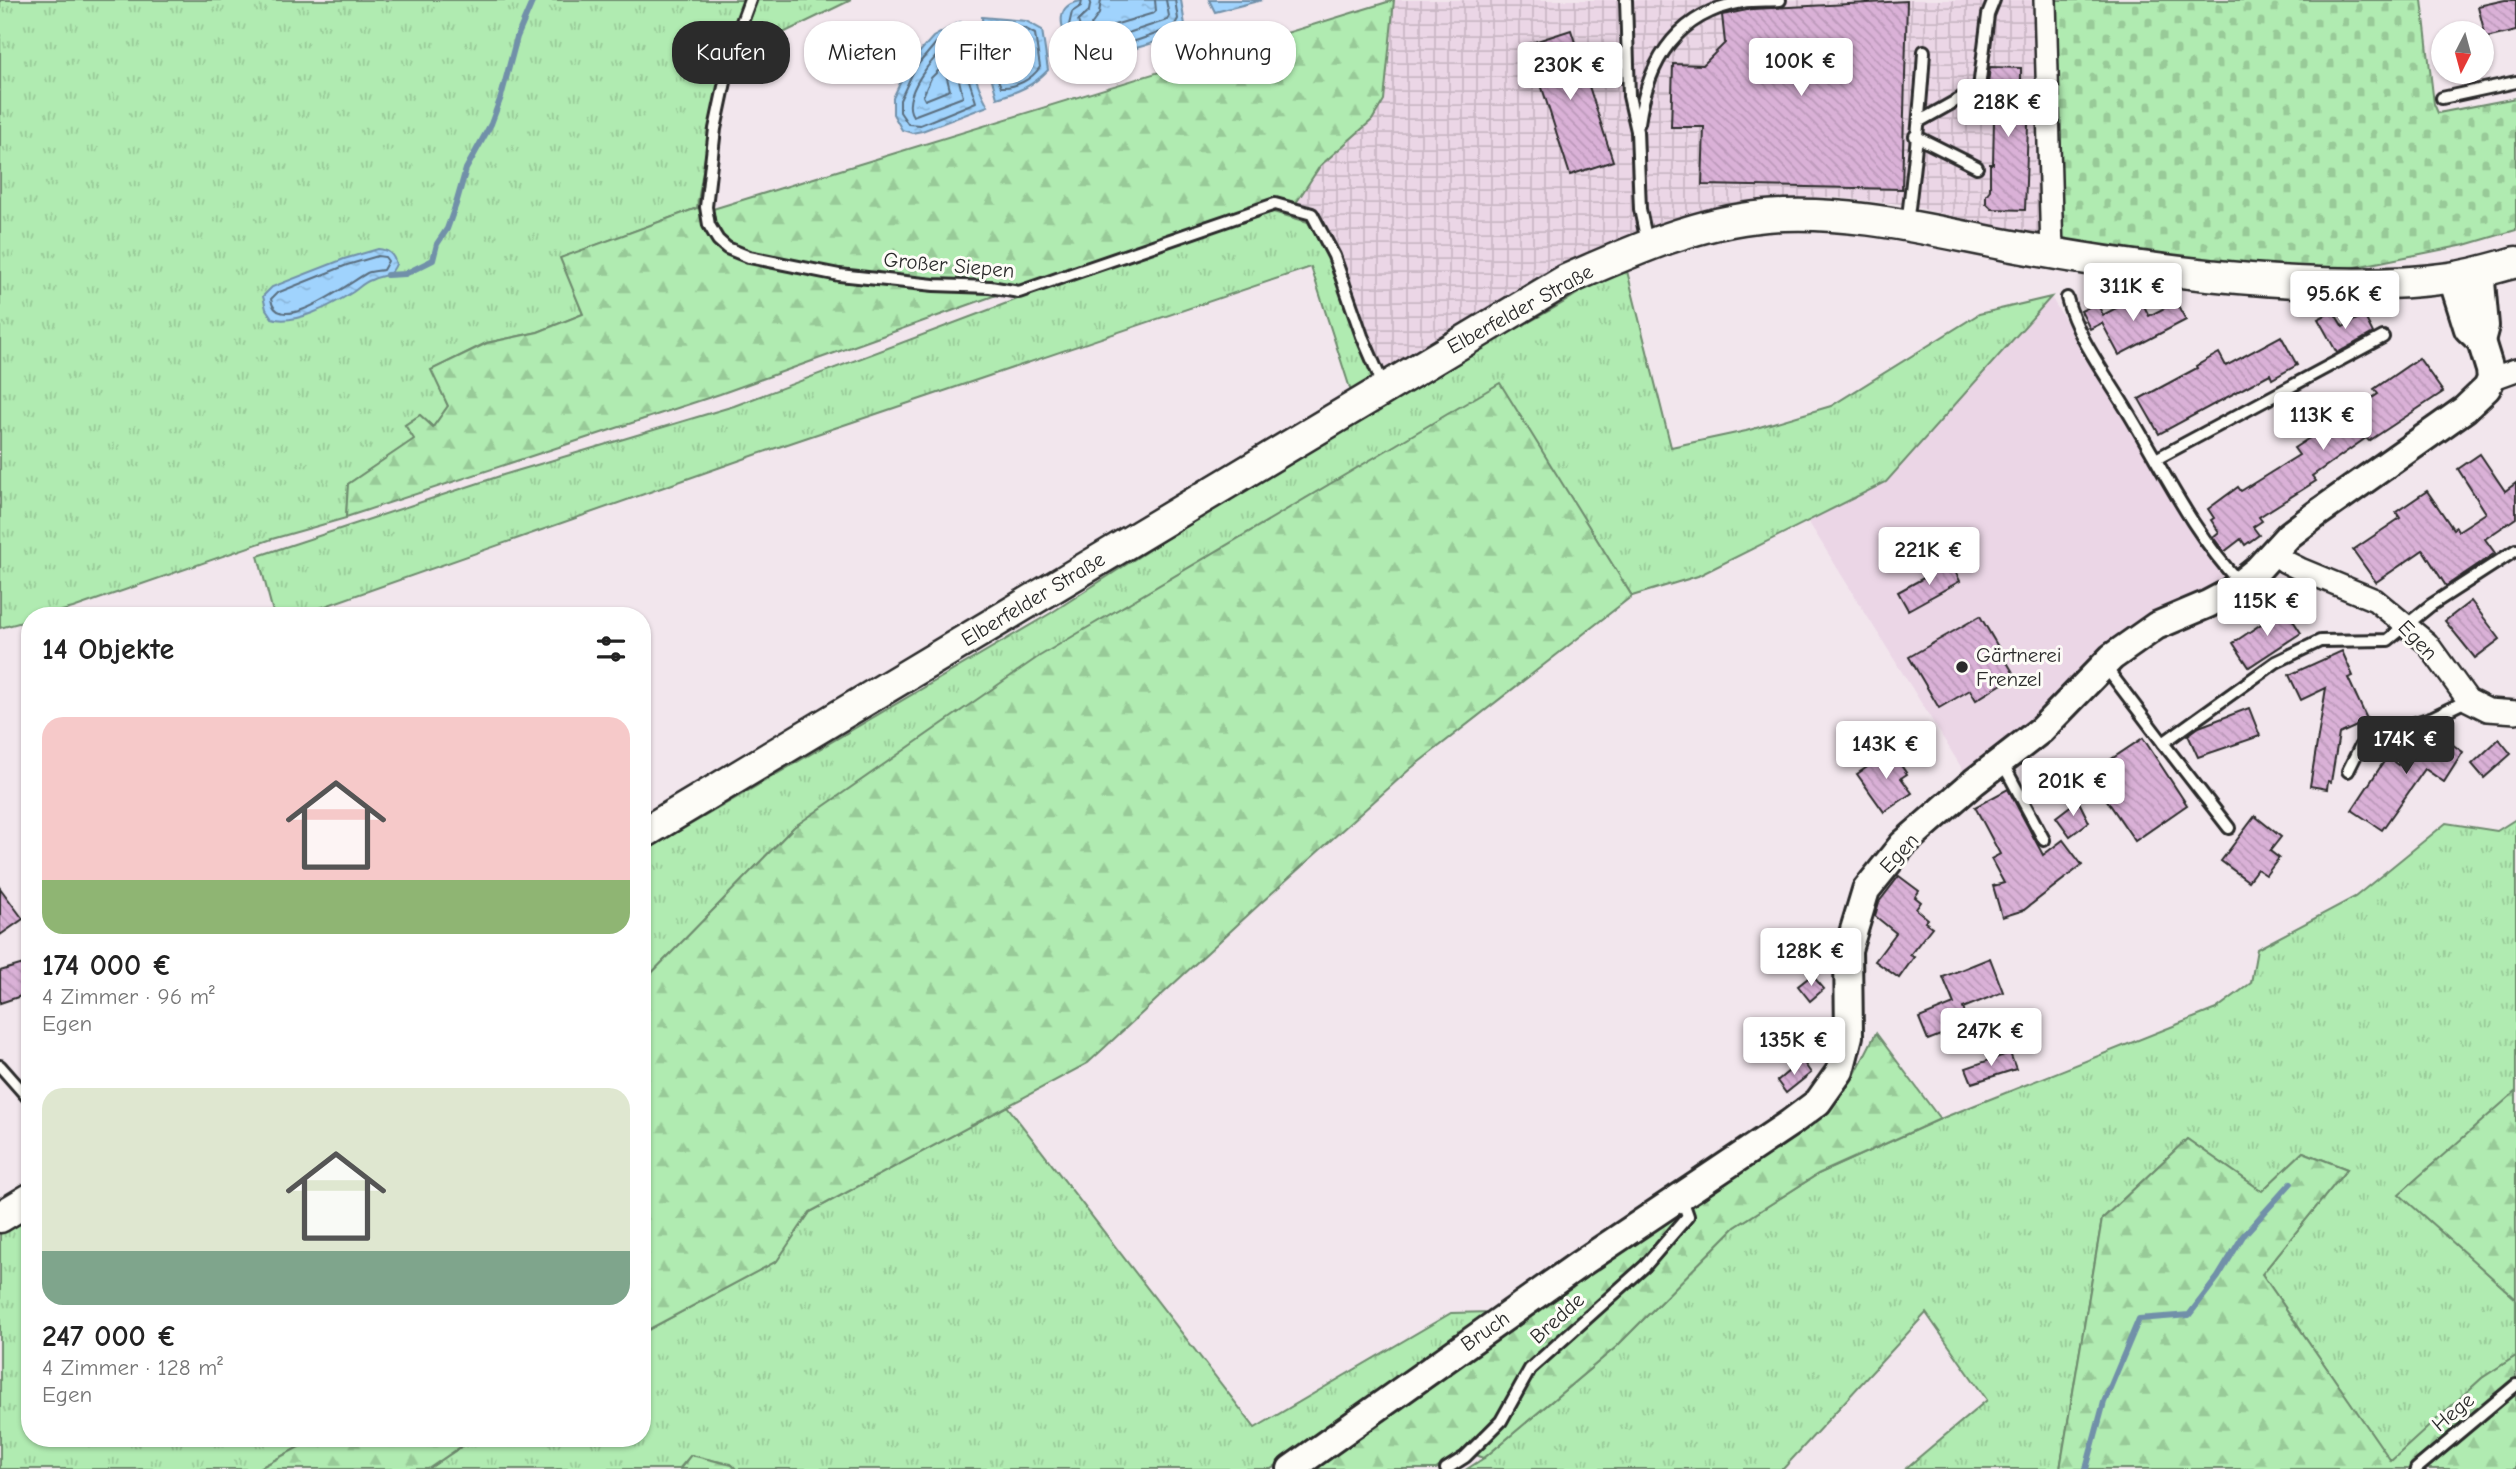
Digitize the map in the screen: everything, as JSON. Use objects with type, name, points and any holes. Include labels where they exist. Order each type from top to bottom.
[{"type":"main road","name":"Elberfelder Straße","points":[[651,829],[1566,280],[1648,245],[1711,225],[1767,216],[1833,216],[1906,226],[2052,253],[2241,279],[2410,283],[2516,262]]},
{"type":"main road","points":[[0,1217],[21,1204]]},
{"type":"street","points":[[2046,0],[2052,253]]},
{"type":"street","points":[[2466,274],[2485,326],[2481,341],[2491,379],[2516,370]]},
{"type":"street","name":"Egen","points":[[1681,1196],[1818,1102],[1839,1071],[1849,1036],[1847,950],[1866,890],[1903,844],[2040,730],[2104,665],[2156,626],[2227,594],[2289,536],[2318,513],[2465,409],[2487,388],[2491,379]]},
{"type":"street","name":"Egen","points":[[2274,552],[2300,569],[2375,600],[2427,643],[2468,700]]},
{"type":"street","points":[[2468,700],[2488,710],[2516,712]]},
{"type":"street","name":"Bruch","points":[[1291,1469],[1413,1381],[1681,1196]]},
{"type":"lane","name":"Großer Siepen","points":[[750,0],[732,49],[715,129],[706,207],[712,233],[727,248],[749,257],[839,275],[934,285],[990,287],[1019,292],[1275,204],[1312,214],[1334,256],[1362,336],[1384,387]]},
{"type":"lane","points":[[1626,0],[1629,96],[1637,131],[1640,209],[1648,245]]},
{"type":"lane","points":[[1637,131],[1643,96],[1651,71],[1666,45],[1687,25],[1711,11],[1743,2],[1780,0]]},
{"type":"lane","points":[[1920,121],[1979,88],[1988,15],[1994,0]]},
{"type":"lane","points":[[1906,226],[1920,121],[1924,51]]},
{"type":"lane","points":[[2442,98],[2516,82]]},
{"type":"lane","points":[[1916,136],[1977,167]]},
{"type":"lane","points":[[2067,298],[2090,348],[2207,543],[2240,583]]},
{"type":"lane","points":[[2157,459],[2384,337]]},
{"type":"lane","points":[[2163,743],[2276,662],[2320,641],[2388,640],[2431,605],[2516,550]]},
{"type":"lane","points":[[2104,665],[2229,828]]},
{"type":"lane","points":[[2348,771],[2360,747],[2368,739],[2433,717],[2468,700]]},
{"type":"lane","points":[[2002,761],[2044,840]]},
{"type":"lane","points":[[0,1066],[21,1090]]},
{"type":"lane","name":"Bredde","points":[[1446,1469],[1465,1457],[1501,1421],[1530,1368],[1644,1266],[1688,1216],[1681,1196]]},
{"type":"lane","name":"Hege","points":[[2416,1469],[2516,1385]]},
{"type":"shaded area","points":[[1394,0],[2043,0],[2047,234],[1985,224],[1902,204],[1829,197],[1756,200],[1629,247],[1385,383],[1339,254],[1317,210],[1296,203],[1320,166],[1372,120],[1384,100]]},
{"type":"shaded area","points":[[2051,297],[2226,582],[2042,713],[1968,778],[1808,521],[1886,482]]},
{"type":"green space","points":[[0,0],[745,0],[737,21],[672,21],[672,84],[720,84],[697,208],[561,258],[583,314],[538,332],[486,343],[432,370],[448,406],[433,427],[420,415],[405,425],[415,439],[348,484],[346,518],[272,539],[76,607],[21,607],[21,622],[0,628]]},
{"type":"green space","points":[[758,0],[851,0],[790,30],[790,21],[750,21]]},
{"type":"green space","points":[[1394,0],[1384,100],[1372,120],[1320,166],[1296,203],[1272,203],[1241,211],[720,394],[346,517],[348,484],[414,439],[405,425],[420,415],[433,427],[448,406],[431,370],[487,343],[538,332],[583,314],[560,258],[697,208],[713,209],[1120,84],[1137,84],[1137,79],[1151,75],[1151,84],[1296,84],[1296,30]]},
{"type":"green space","points":[[2052,0],[2422,0],[2431,84],[2438,113],[2516,98],[2516,230],[2465,245],[2341,270],[2216,267],[2059,245]]},
{"type":"green space","points":[[1273,212],[1308,222],[1329,259],[1378,385],[1354,401],[1311,267],[755,455],[323,607],[272,607],[258,556],[503,475],[734,406],[1052,286],[1245,219]]},
{"type":"green space","points":[[1625,263],[1671,447],[1746,431],[1831,406],[1979,314],[2051,297],[1886,482],[1698,576],[1632,596],[1499,384],[794,827],[651,974],[651,848],[1051,613],[1332,432],[1563,303]]},
{"type":"green space","points":[[1500,383],[1632,596],[1410,769],[1088,1063],[810,1212],[777,1261],[651,1328],[651,974],[794,827],[1038,657]]},
{"type":"green space","points":[[2516,819],[2516,1092],[2400,1194],[2516,1299],[2516,1356],[2482,1378],[2391,1462],[2262,1274],[2347,1169],[2303,1152],[2262,1191],[2187,1139],[2102,1219],[2060,1469],[1905,1469],[1987,1400],[1926,1313],[1783,1469],[1467,1469],[1484,1458],[1616,1347],[1735,1227],[1818,1174],[1940,1119],[2216,1009],[2251,983],[2257,949],[2355,897],[2446,823],[2497,831]]},
{"type":"green space","points":[[1876,1033],[1940,1119],[1818,1174],[1735,1227],[1616,1347],[1484,1458],[1463,1450],[1436,1469],[1316,1469],[1432,1383],[1804,1121],[1854,1076]]},
{"type":"green space","points":[[2516,1091],[2516,1299],[2399,1194]]},
{"type":"green space","points":[[1007,1106],[1255,1428],[1451,1313],[1491,1312],[1271,1469],[736,1469],[731,1464],[690,1456],[679,1469],[428,1469],[461,1447],[651,1447],[651,1328],[776,1261],[810,1212]]},
{"type":"green space","points":[[2187,1139],[2262,1191],[2303,1152],[2347,1169],[2262,1274],[2391,1461],[2482,1378],[2516,1356],[2516,1469],[2060,1469],[2102,1219]]},
{"type":"green space","points":[[21,1219],[21,1447],[299,1447],[258,1469],[0,1469],[0,1232]]},
{"type":"green space","points":[[299,1447],[460,1447],[428,1469],[258,1469]]},
{"type":"green space","points":[[691,1455],[732,1465],[736,1469],[680,1469]]},
{"type":"water","points":[[1181,0],[1184,21],[1151,21],[1151,43],[1137,47],[1137,21],[1062,21],[1064,10],[1075,2]]},
{"type":"water","points":[[1209,0],[1262,0],[1215,12]]},
{"type":"water","points":[[982,17],[1026,21],[982,21]]},
{"type":"water","points":[[1035,26],[1042,30],[1048,70],[1035,81]]},
{"type":"water","points":[[935,36],[935,84],[977,84],[988,106],[912,133],[902,130],[893,114],[893,98],[900,84],[921,84],[921,50]]},
{"type":"water","points":[[993,84],[1031,84],[1025,88],[997,98]]},
{"type":"water","points":[[378,249],[390,253],[395,260],[394,269],[388,274],[368,281],[335,302],[302,316],[281,320],[272,318],[266,309],[263,296],[272,287]]},
{"type":"building","points":[[2516,0],[2516,31],[2494,36],[2494,21],[2482,21],[2478,6]]},
{"type":"building","points":[[1907,1],[1902,189],[1702,185],[1704,127],[1671,127],[1673,64],[1703,65],[1725,43],[1722,15],[1752,9]]},
{"type":"building","points":[[1571,30],[1613,161],[1570,175],[1528,44]]},
{"type":"building","points":[[1990,67],[2021,68],[2021,93],[2029,97],[2025,210],[1992,209],[1986,203],[1986,195],[1990,190],[1990,164],[1993,164],[1994,119],[1984,119]]},
{"type":"building","points":[[2139,296],[2149,316],[2176,302],[2186,320],[2119,355],[2102,323],[2090,329],[2081,311],[2097,303],[2103,315]]},
{"type":"building","points":[[2333,311],[2343,327],[2364,315],[2373,333],[2337,353],[2318,319]]},
{"type":"building","points":[[2281,336],[2297,365],[2272,379],[2270,374],[2159,434],[2139,399],[2219,353],[2226,366]]},
{"type":"building","points":[[2419,358],[2443,392],[2369,441],[2366,438],[2312,476],[2316,481],[2259,517],[2262,521],[2253,527],[2259,535],[2245,545],[2241,539],[2224,552],[2213,537],[2219,532],[2208,509],[2238,487],[2241,491],[2299,455],[2294,448],[2314,435],[2309,428],[2345,404],[2351,412],[2378,394],[2374,389]]},
{"type":"building","points":[[2480,454],[2505,491],[2516,483],[2516,518],[2485,539],[2495,553],[2446,586],[2423,550],[2376,582],[2353,550],[2400,518],[2396,512],[2427,491],[2453,529],[2456,527],[2458,531],[2486,513],[2458,469]]},
{"type":"building","points":[[1951,563],[1960,581],[1908,610],[1898,592]]},
{"type":"building","points":[[2471,601],[2500,639],[2475,658],[2445,621]]},
{"type":"building","points":[[2285,608],[2301,633],[2249,667],[2233,643]]},
{"type":"building","name":"Gärtnerei Frenzel","points":[[1980,616],[2015,676],[1976,700],[1970,690],[1939,708],[1909,657]]},
{"type":"building","points":[[2342,651],[2353,676],[2348,678],[2368,721],[2339,734],[2331,782],[2328,781],[2327,789],[2310,786],[2326,688],[2301,700],[2289,675]]},
{"type":"building","points":[[2249,708],[2260,736],[2198,757],[2188,735],[2199,727]]},
{"type":"building","points":[[2428,727],[2463,752],[2444,782],[2425,769],[2382,830],[2352,810],[2387,757],[2398,765],[2422,729]]},
{"type":"building","points":[[2143,738],[2187,805],[2135,841],[2089,774]]},
{"type":"building","points":[[2499,739],[2511,754],[2484,778],[2472,764]]},
{"type":"building","points":[[1891,751],[1907,774],[1901,778],[1912,793],[1884,812],[1857,774]]},
{"type":"building","points":[[2008,789],[2043,855],[2063,840],[2082,865],[2024,910],[2002,917],[1993,886],[2004,883],[1991,859],[2000,854],[1975,807]]},
{"type":"building","points":[[2078,800],[2089,822],[2070,836],[2056,817]]},
{"type":"building","points":[[2255,816],[2281,837],[2270,851],[2279,858],[2266,875],[2257,869],[2248,881],[2221,861]]},
{"type":"building","points":[[1899,876],[1919,891],[1915,897],[1921,902],[1916,909],[1928,919],[1925,922],[1932,927],[1910,955],[1914,957],[1899,978],[1875,961],[1896,933],[1875,916],[1879,902]]},
{"type":"building","points":[[0,888],[21,916],[21,920],[0,935]]},
{"type":"building","points":[[1990,958],[2003,992],[1963,1008],[1966,1016],[1944,1026],[1946,1033],[1928,1040],[1919,1018],[1954,1004],[1943,977]]},
{"type":"building","points":[[21,965],[21,996],[0,1003],[0,971]]},
{"type":"building","points":[[1812,975],[1824,989],[1810,1001],[1798,986]]},
{"type":"building","points":[[2010,1053],[2016,1069],[1972,1083],[1966,1068]]},
{"type":"building","points":[[1802,1060],[1811,1073],[1786,1093],[1777,1081]]},
{"type":"waterway","points":[[387,275],[405,274],[433,260],[437,244],[447,229],[466,169],[491,124],[517,37],[533,0]]},
{"type":"waterway","points":[[2086,1469],[2104,1402],[2139,1319],[2189,1315],[2218,1277],[2243,1236],[2291,1183]]},
{"type":"place","name":"Gärtnerei Frenzel","points":[[1962,667]]}]
